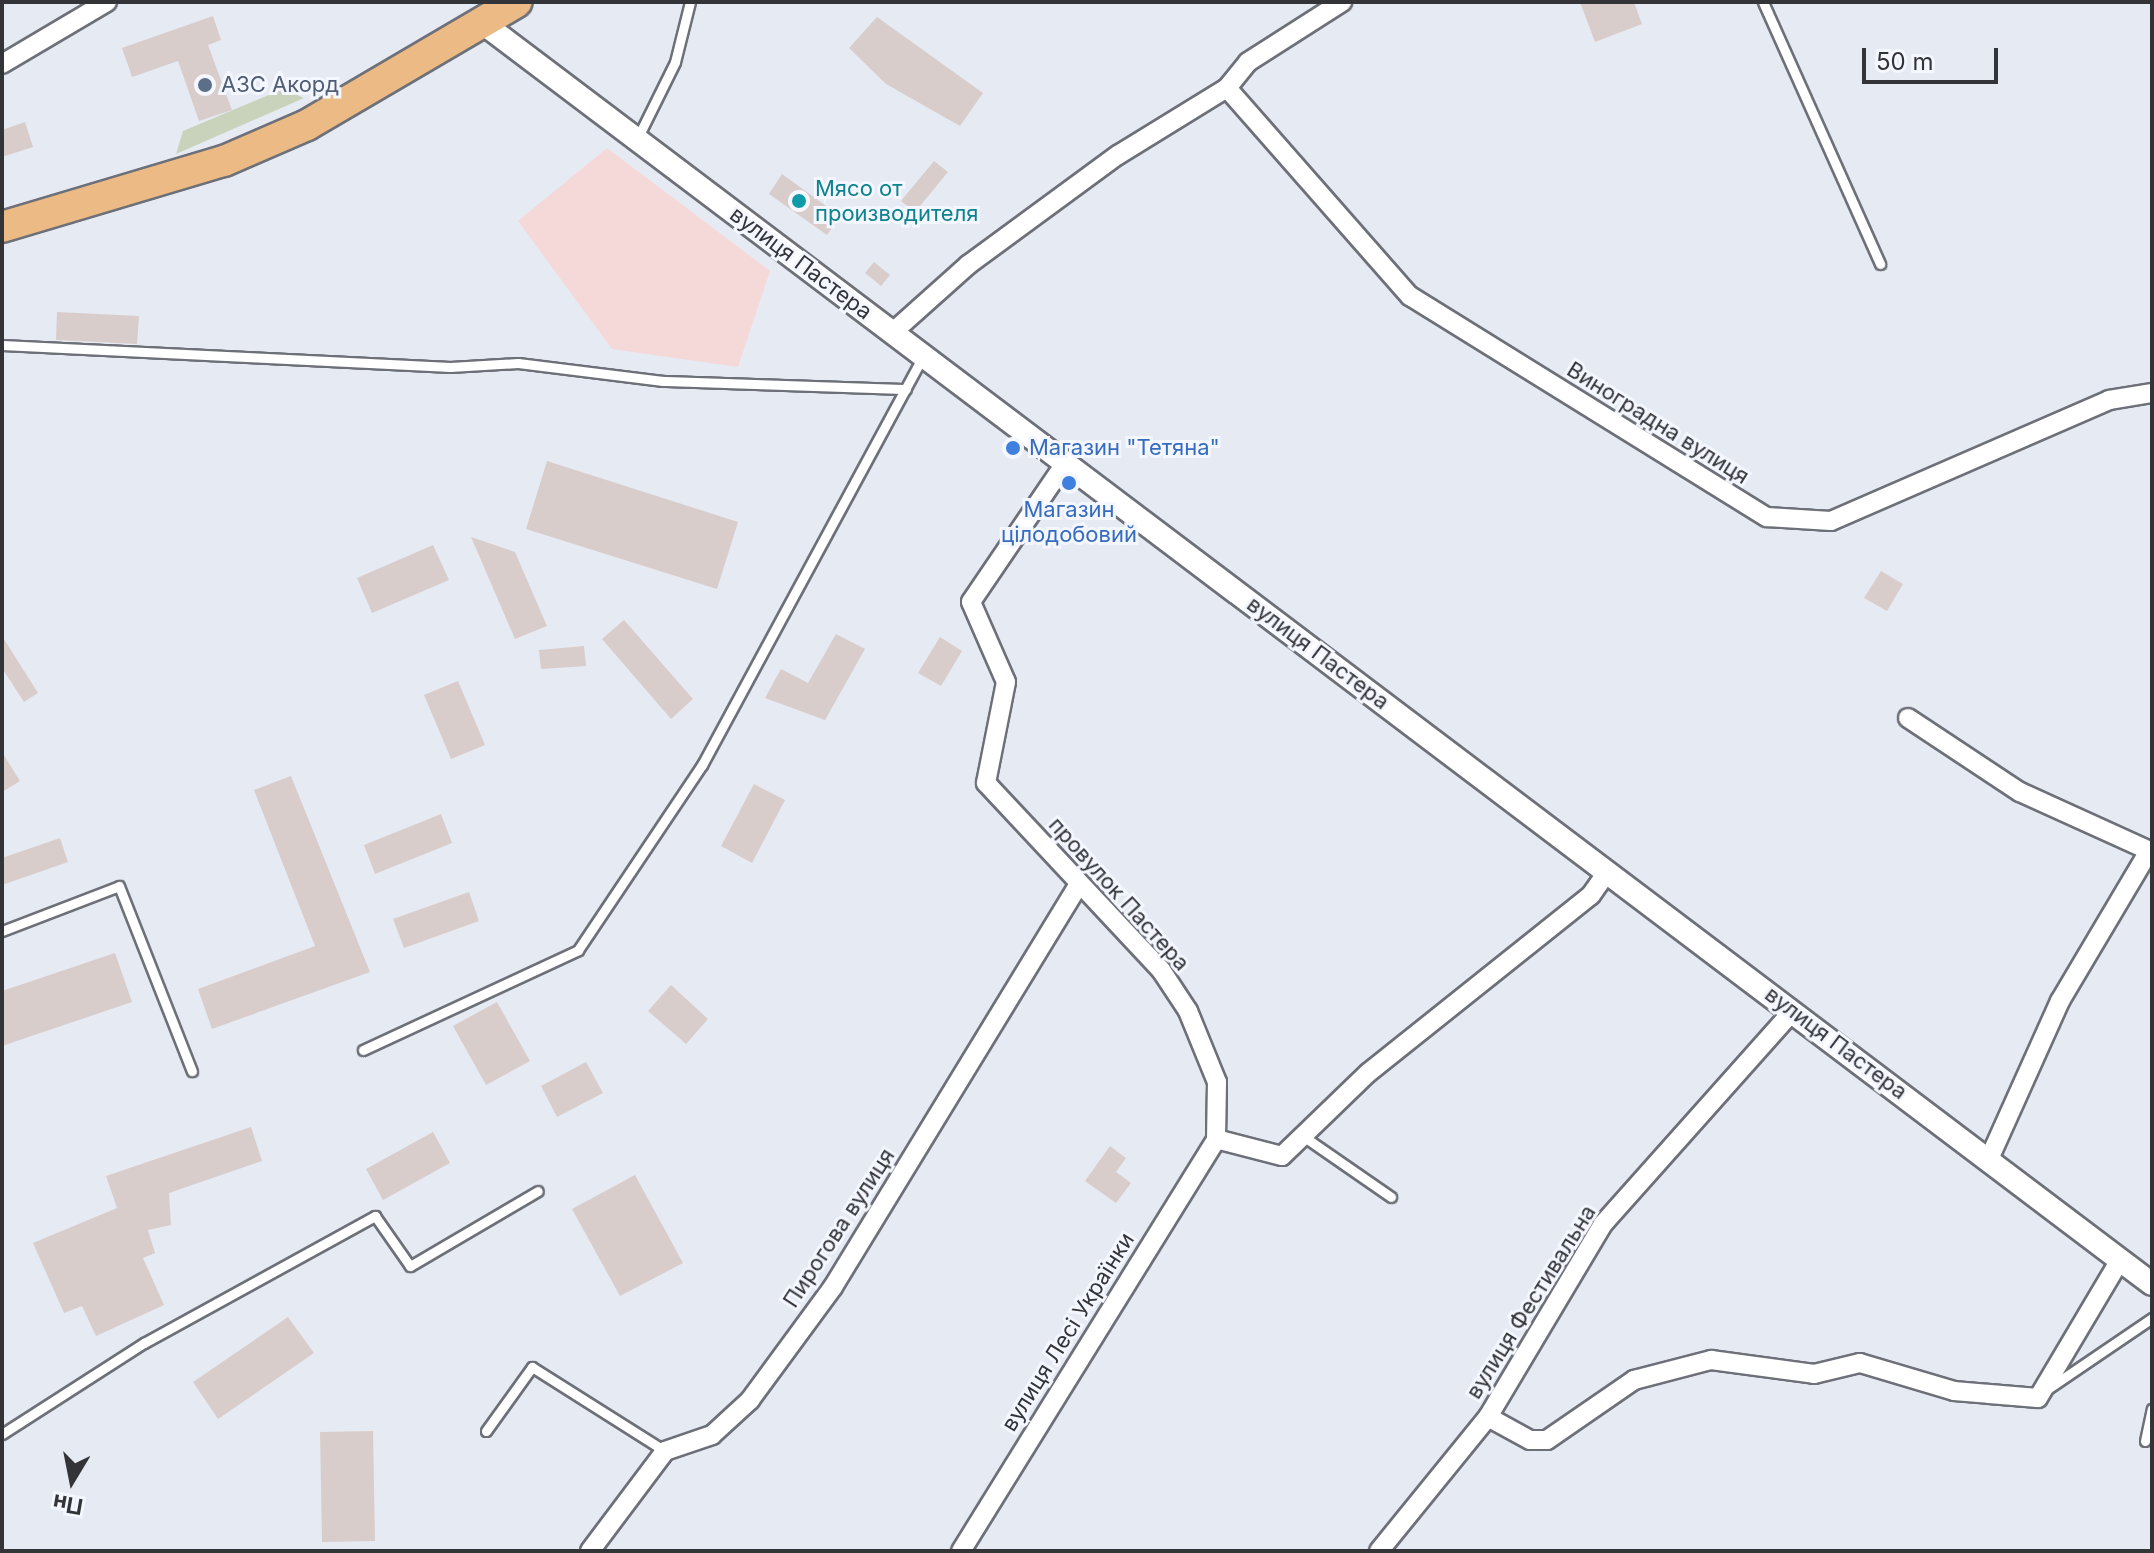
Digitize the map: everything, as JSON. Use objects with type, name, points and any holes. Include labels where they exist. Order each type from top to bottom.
[{"type":"highway","points":[[2,227],[238,155],[366,94],[517,2]]},
{"type":"street","points":[[2,64],[107,2]]},
{"type":"street","points":[[893,332],[968,265],[1118,155],[1227,88],[1248,62],[1342,2]]},
{"type":"street","name":"вулиця Пастера","points":[[484,24],[2152,1284]]},
{"type":"street","name":"Виноградна вулиця","points":[[1227,88],[1410,296],[1767,517],[1831,521],[2109,400],[2152,393]]},
{"type":"street","name":"провулок Пастера","points":[[1066,462],[971,602],[1006,682],[986,783],[1161,970],[1207,1044],[1217,1082],[1216,1139]]},
{"type":"street","points":[[1908,718],[2020,792],[2150,852],[2060,1001],[1989,1159]]},
{"type":"street","points":[[1216,1139],[1269,1157],[1282,1156],[1368,1073],[1536,943],[1607,872]]},
{"type":"street","name":"Пирогова вулиця","points":[[665,1451],[712,1435],[750,1400],[824,1300],[1079,884]]},
{"type":"street","name":"вулиця Фестивальна","points":[[1390,1547],[1488,1417],[1603,1224],[1793,1011]]},
{"type":"street","name":"вулиця Лесі Українки","points":[[961,1551],[1216,1139]]},
{"type":"street","points":[[1488,1417],[1530,1440],[1547,1440],[1634,1380],[1711,1360],[1814,1374],[1860,1363],[2018,1401],[2049,1388],[2120,1260]]},
{"type":"street","points":[[590,1551],[665,1451]]},
{"type":"lane","points":[[637,139],[675,62],[690,2]]},
{"type":"lane","points":[[1763,2],[1880,264]]},
{"type":"lane","points":[[2,345],[450,367],[518,363],[663,381],[906,389]]},
{"type":"lane","points":[[363,1050],[578,950],[702,765],[924,355]]},
{"type":"lane","points":[[2,917],[5,930],[119,886],[192,1071]]},
{"type":"lane","points":[[1303,1136],[1391,1197]]},
{"type":"lane","points":[[2,1434],[144,1343],[375,1216],[410,1266],[538,1191]]},
{"type":"lane","points":[[2049,1388],[2152,1318]]},
{"type":"lane","points":[[486,1431],[532,1367],[665,1451]]},
{"type":"lane","points":[[2145,1441],[2152,1409]]},
{"type":"shaded area","points":[[607,148],[770,271],[738,367],[612,349],[518,221]]},
{"type":"green space","points":[[283,89],[304,98],[176,154],[183,131]]},
{"type":"building","points":[[1580,2],[1634,2],[1642,24],[1595,42]]},
{"type":"building","points":[[213,16],[221,40],[208,45],[232,110],[199,121],[178,61],[132,77],[122,48]]},
{"type":"building","points":[[877,17],[983,93],[960,126],[886,84],[849,48]]},
{"type":"building","points":[[25,122],[33,147],[2,157],[2,130]]},
{"type":"building","points":[[934,161],[948,172],[915,212],[901,201]]},
{"type":"building","name":"Мясо от производителя","points":[[782,174],[840,216],[827,235],[769,194]]},
{"type":"building","points":[[874,262],[890,275],[881,286],[865,273]]},
{"type":"building","points":[[57,312],[139,316],[137,344],[56,340]]},
{"type":"building","points":[[547,461],[738,522],[717,589],[526,529]]},
{"type":"building","points":[[471,537],[515,552],[547,626],[515,639]]},
{"type":"building","points":[[433,545],[449,580],[372,613],[357,578]]},
{"type":"building","points":[[1881,571],[1903,584],[1887,611],[1864,598]]},
{"type":"building","points":[[624,620],[693,699],[671,719],[602,639]]},
{"type":"building","points":[[836,634],[865,649],[825,720],[765,698],[781,669],[808,683]]},
{"type":"building","points":[[2,636],[38,693],[24,702],[2,668]]},
{"type":"building","points":[[940,637],[962,651],[941,686],[918,673]]},
{"type":"building","points":[[584,646],[586,666],[541,669],[539,650]]},
{"type":"building","points":[[458,681],[485,745],[451,759],[424,695]]},
{"type":"building","points":[[2,752],[20,781],[2,792]]},
{"type":"building","points":[[291,776],[370,972],[212,1029],[198,989],[315,946],[254,790]]},
{"type":"building","points":[[754,784],[785,800],[752,863],[721,846]]},
{"type":"building","points":[[441,814],[452,843],[375,874],[364,845]]},
{"type":"building","points":[[60,838],[68,862],[2,885],[2,858]]},
{"type":"building","points":[[469,892],[479,921],[404,948],[393,919]]},
{"type":"building","points":[[115,953],[132,1002],[2,1046],[2,991]]},
{"type":"building","points":[[671,985],[708,1019],[686,1044],[648,1011]]},
{"type":"building","points":[[497,1002],[530,1061],[486,1085],[453,1026]]},
{"type":"building","points":[[586,1062],[603,1093],[557,1117],[541,1086]]},
{"type":"building","points":[[251,1127],[262,1161],[169,1193],[171,1225],[148,1230],[155,1253],[143,1258],[164,1305],[96,1336],[82,1306],[64,1313],[33,1243],[117,1208],[106,1176]]},
{"type":"building","points":[[433,1132],[450,1163],[383,1200],[366,1169]]},
{"type":"building","points":[[1110,1146],[1126,1158],[1116,1172],[1131,1183],[1116,1203],[1085,1181]]},
{"type":"building","points":[[635,1175],[683,1263],[620,1296],[572,1209]]},
{"type":"building","points":[[288,1317],[314,1353],[218,1419],[193,1382]]},
{"type":"building","points":[[373,1431],[375,1541],[322,1542],[320,1432]]},
{"type":"place","name":"АЗС Акорд","points":[[205,85]]},
{"type":"place","name":"Мясо от производителя","points":[[799,201]]},
{"type":"place","name":"Магазин \"Тетяна\"","points":[[1013,448]]},
{"type":"place","name":"Магазин цілодобовий","points":[[1069,483]]}]
